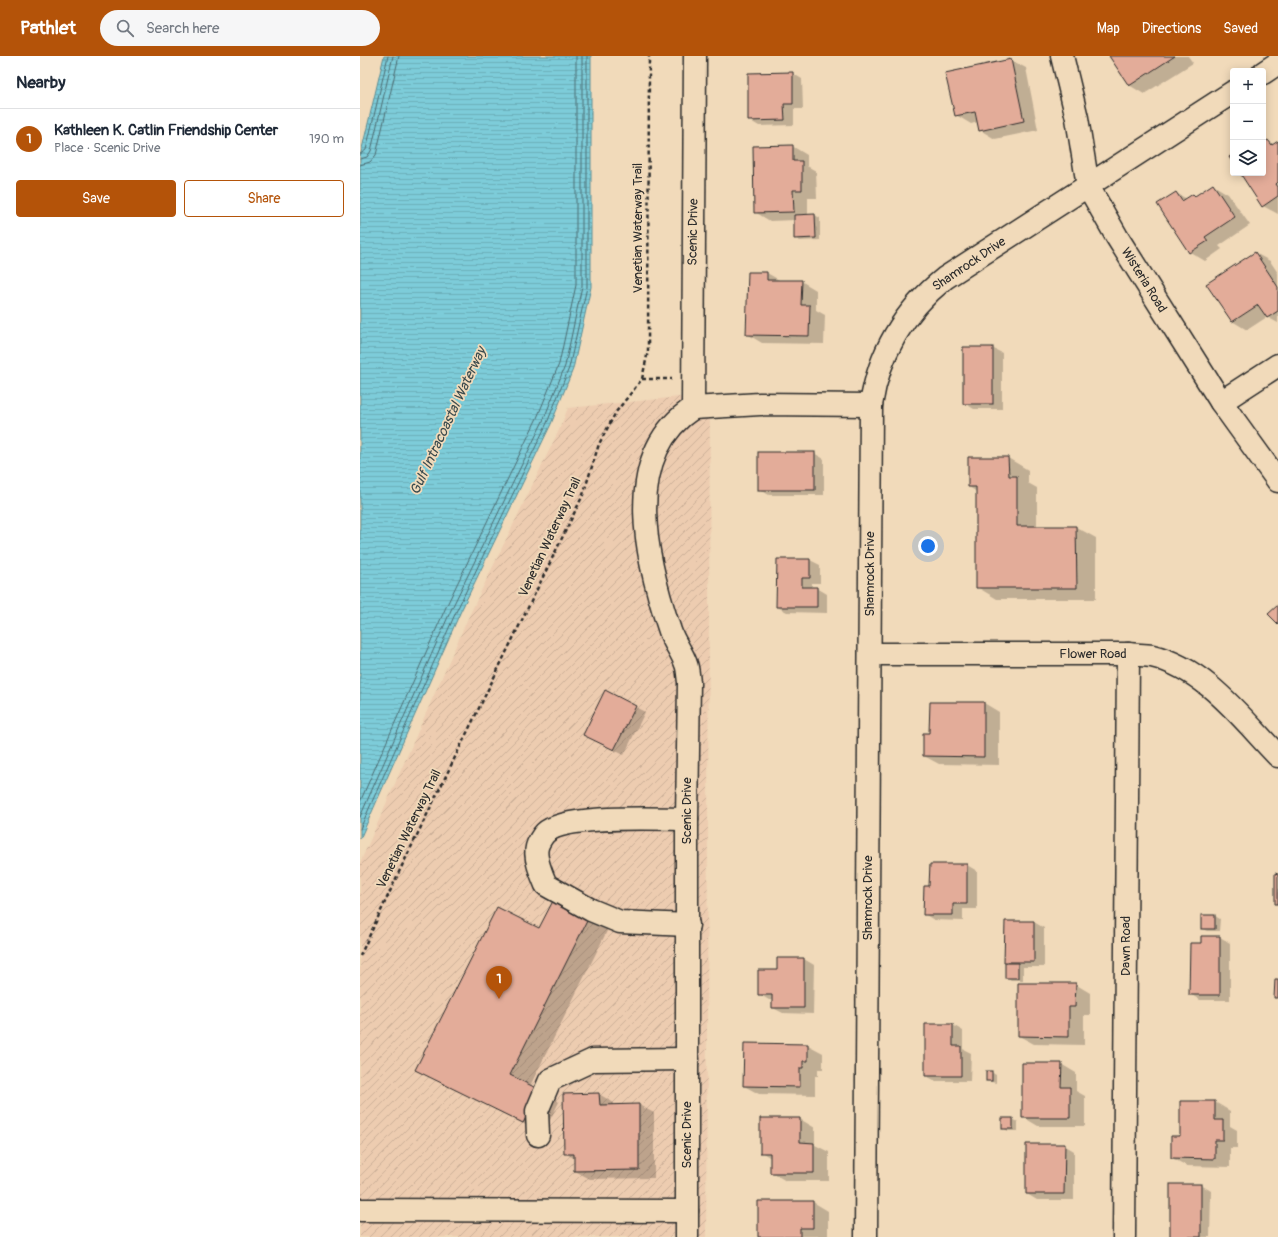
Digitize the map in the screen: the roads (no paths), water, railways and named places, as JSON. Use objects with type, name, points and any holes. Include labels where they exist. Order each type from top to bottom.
[{"type":"street","name":"Scenic Drive","points":[[687,1237],[687,818],[689,682],[686,664],[671,634],[655,586],[646,534],[645,507],[651,461],[662,438],[678,418],[692,408],[695,56]]},
{"type":"street","name":"Wisteria Road","points":[[1062,56],[1077,118],[1088,186],[1117,237],[1221,402],[1278,481]]},
{"type":"street","points":[[1266,71],[1278,63]]},
{"type":"street","name":"Shamrock Drive","points":[[866,1237],[871,405],[878,371],[901,324],[928,292],[966,263],[1230,94]]},
{"type":"street","points":[[1221,402],[1278,365]]},
{"type":"street","points":[[692,408],[760,404],[871,405]]},
{"type":"street","name":"Flower Road","points":[[870,654],[1128,654],[1152,656],[1171,663],[1194,675],[1213,689],[1278,756]]},
{"type":"street","name":"Dawn Road","points":[[1124,1237],[1128,654]]},
{"type":"street","points":[[687,818],[598,818],[556,826],[544,834],[537,847],[538,862],[546,886],[591,910],[620,922],[688,925]]},
{"type":"street","points":[[538,1135],[537,1111],[550,1080],[592,1060],[688,1059]]},
{"type":"street","points":[[360,1210],[687,1211]]},
{"type":"water","name":"Gulf Intracoastal Waterway","points":[[384,56],[591,56],[591,287],[573,369],[551,424],[460,613],[360,839],[360,157]]},
{"type":"place","name":"Kathleen K. Catlin Friendship Center","points":[[499,999]]}]
